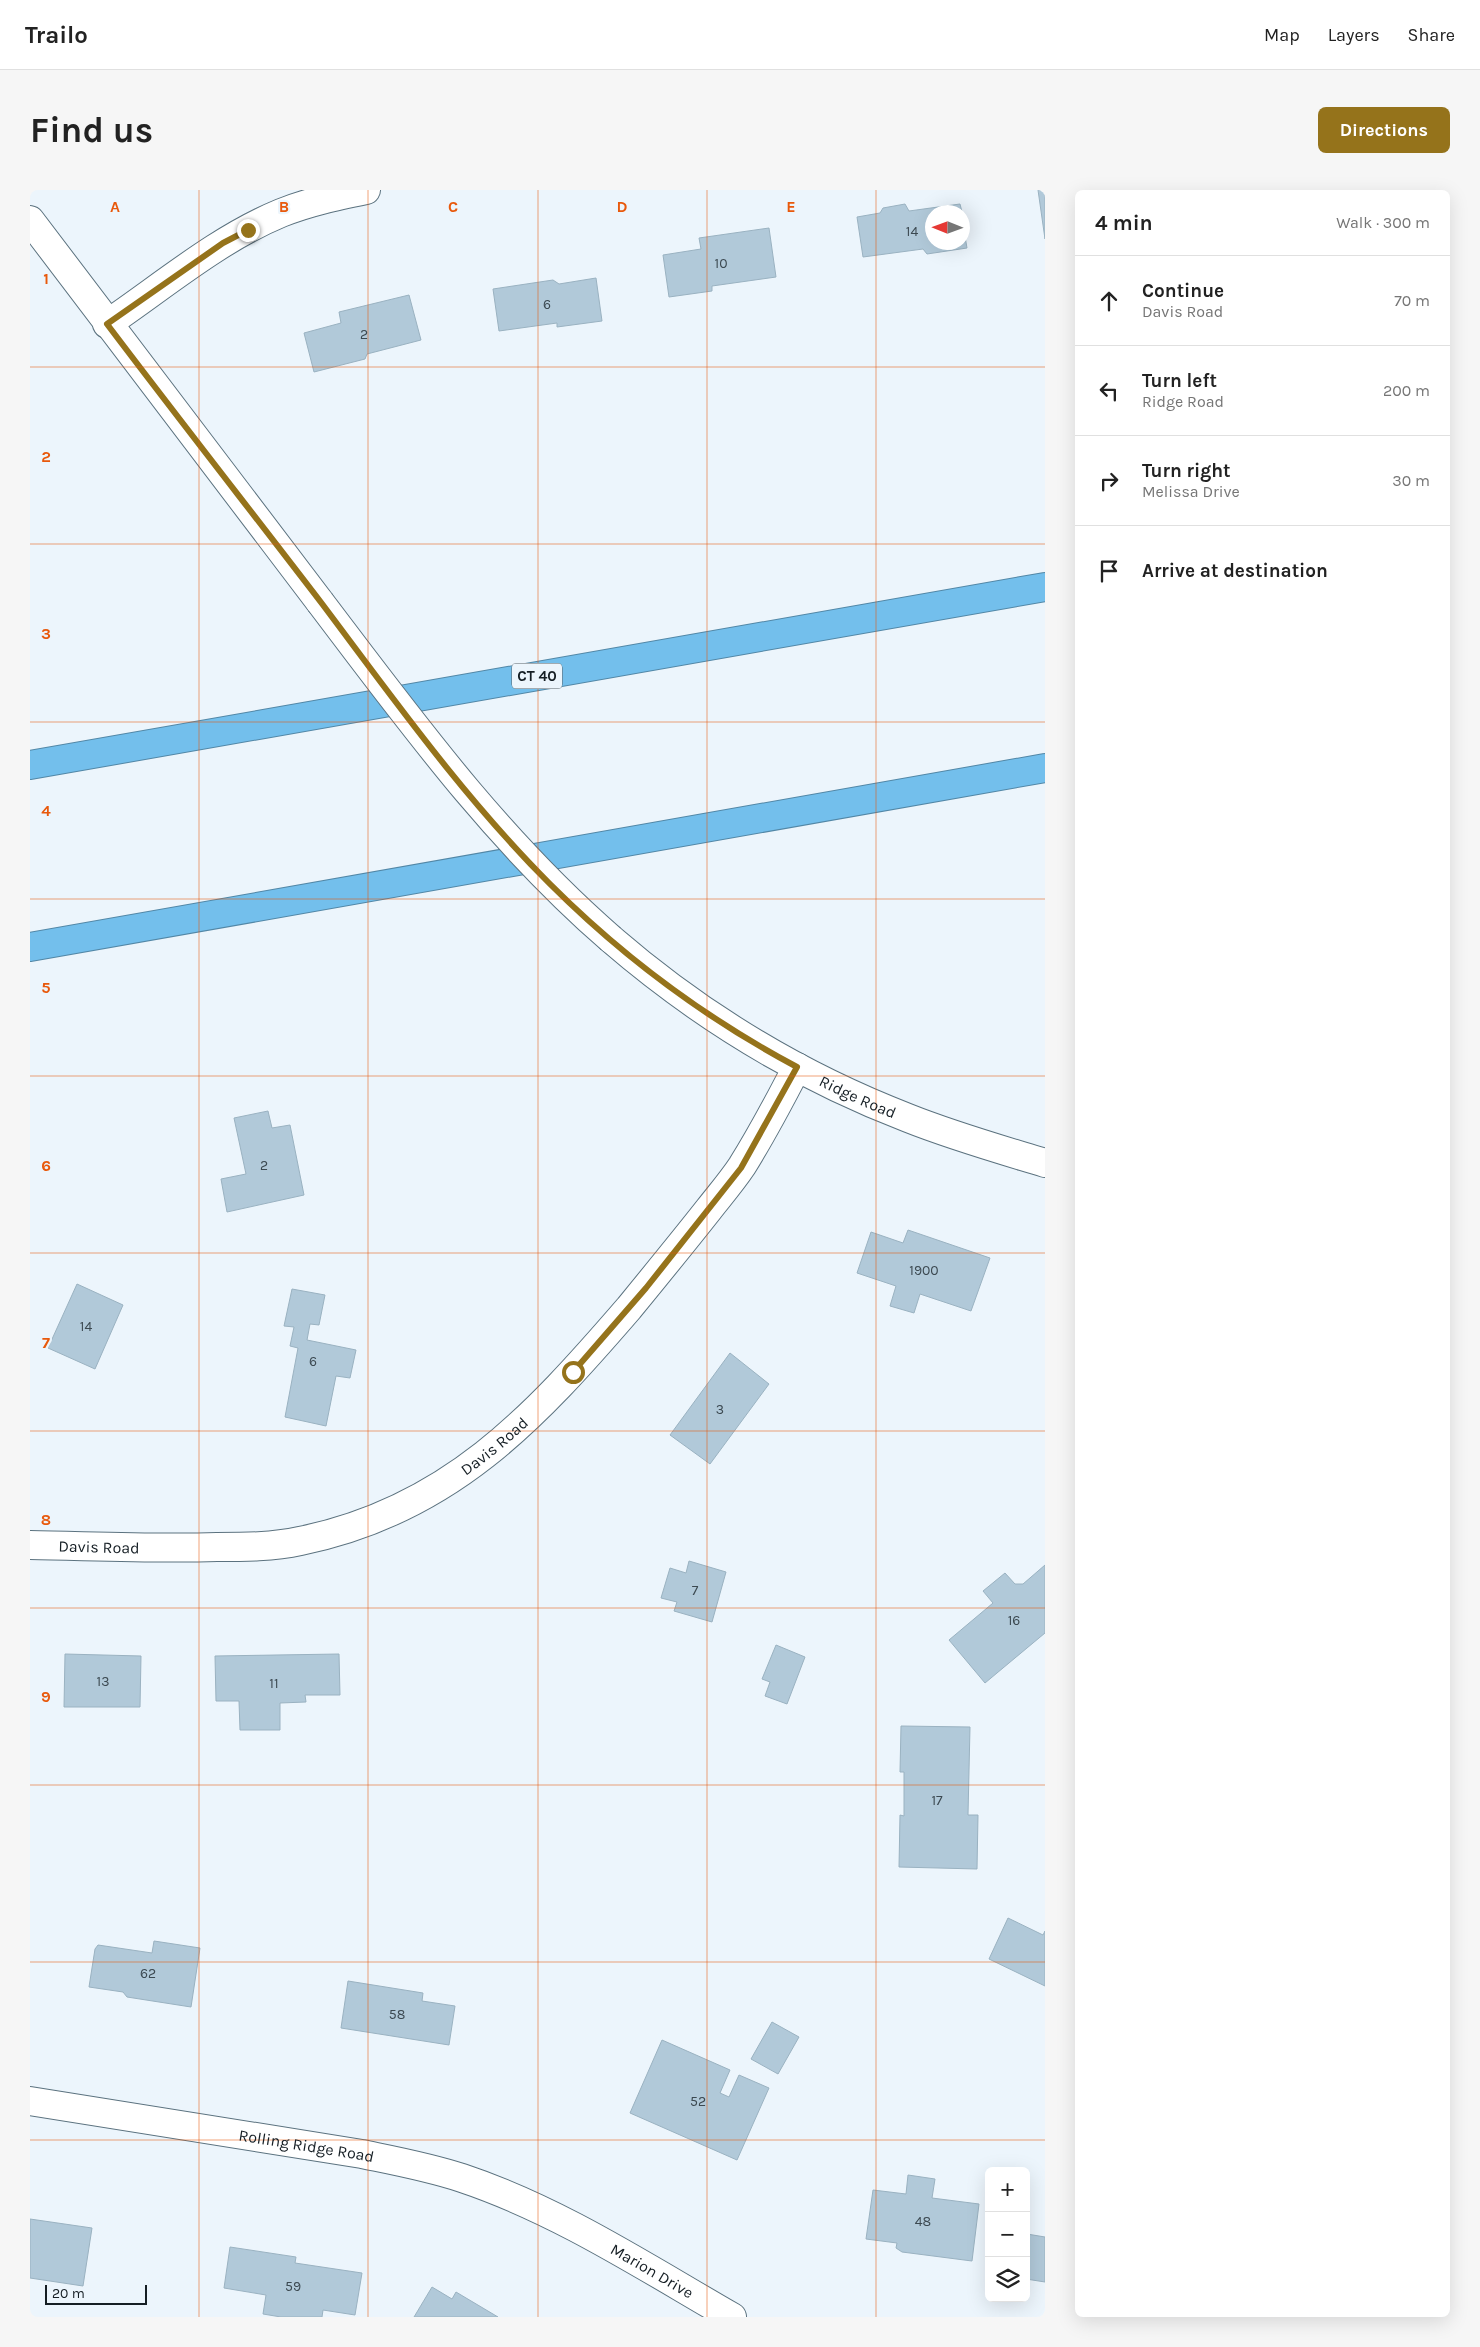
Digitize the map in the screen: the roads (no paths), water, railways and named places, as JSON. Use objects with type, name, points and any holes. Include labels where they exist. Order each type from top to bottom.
[{"type":"highway","name":"CT 40","points":[[30,765],[1045,587]]},
{"type":"highway","points":[[30,946],[1045,768]]},
{"type":"main road","points":[[107,324],[223,243],[281,213],[332,197],[366,190]]},
{"type":"main road","name":"Ridge Road","points":[[30,220],[107,324],[425,740],[488,817],[550,884],[611,939],[696,1006],[739,1034],[797,1067],[855,1096],[908,1118],[1045,1163]]},
{"type":"main road","name":"Davis Road","points":[[30,1545],[191,1548],[298,1542],[346,1530],[388,1514],[454,1478],[487,1454],[528,1419],[573,1372],[646,1288],[741,1168],[797,1067]]},
{"type":"main road","name":"Rolling Ridge Road","points":[[30,2101],[416,2164],[463,2178],[515,2199],[572,2226]]},
{"type":"main road","name":"Marion Drive","points":[[572,2226],[732,2317]]}]
